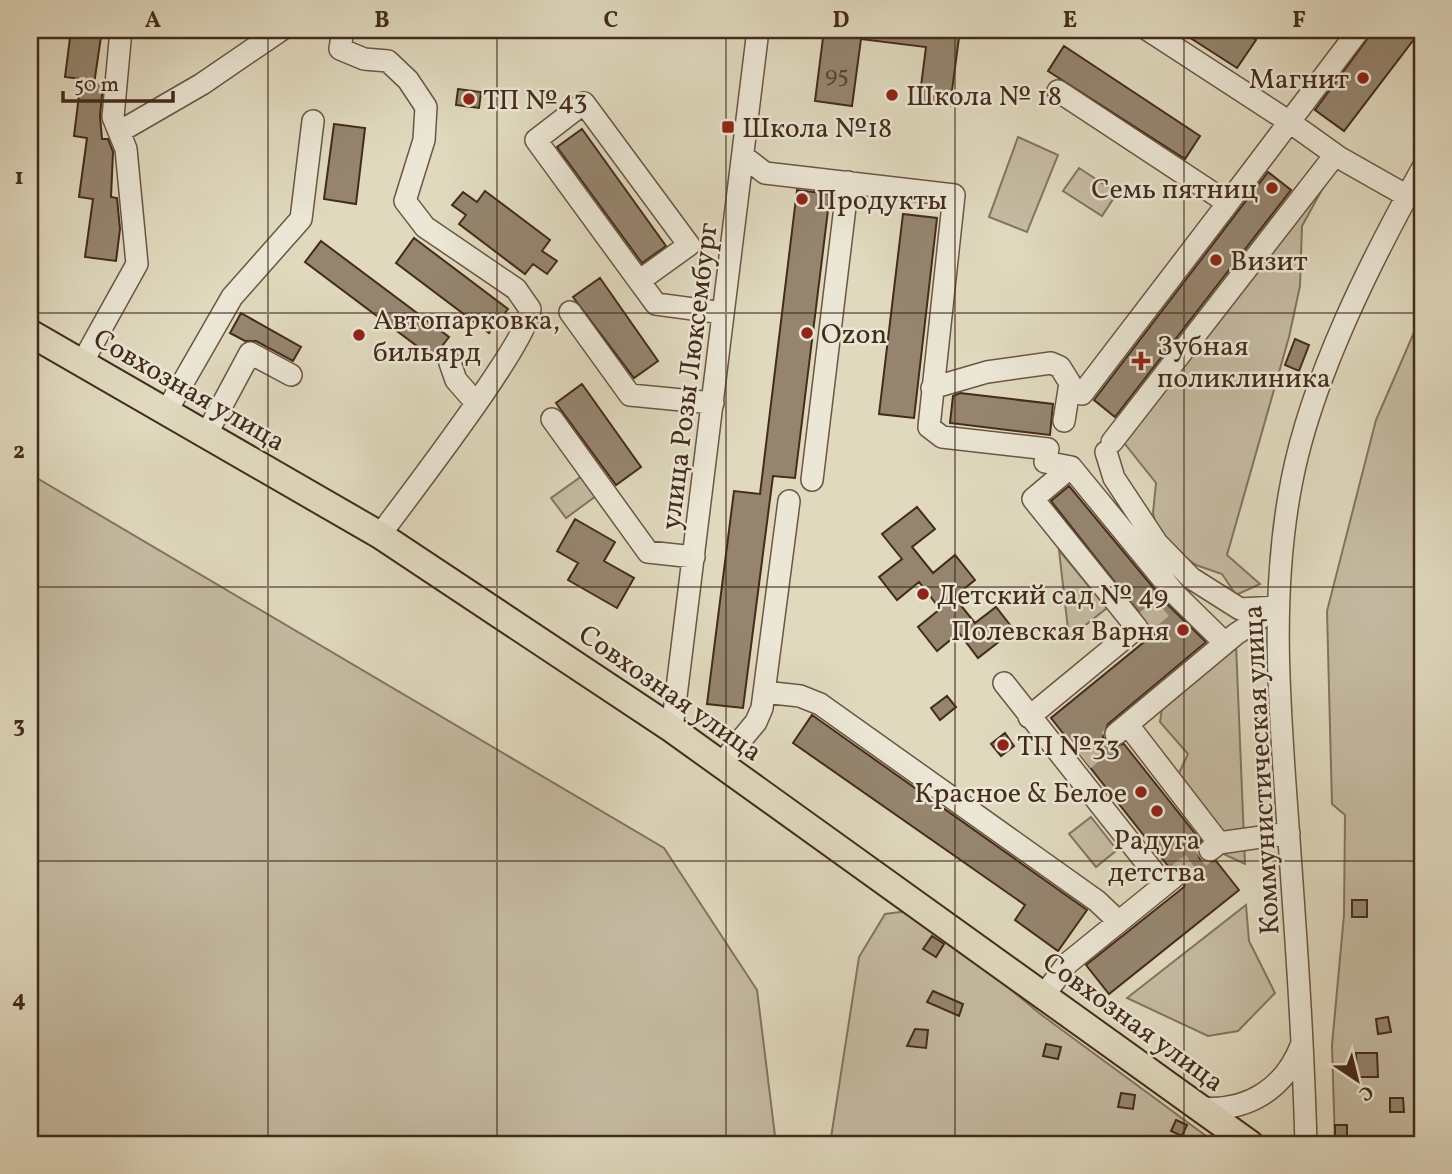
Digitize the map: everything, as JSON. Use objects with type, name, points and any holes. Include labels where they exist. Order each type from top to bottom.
[{"type":"main road","name":"Совхозная улица","points":[[30,333],[380,534],[672,729],[1250,1144]]},
{"type":"street","points":[[82,363],[137,264],[126,149],[114,117],[121,30]]},
{"type":"street","points":[[119,132],[202,84],[281,30]]},
{"type":"street","points":[[343,30],[341,49],[364,59],[388,61],[408,80],[426,107],[425,140],[405,201],[425,226],[516,289],[530,309],[526,327],[476,403],[380,534]]},
{"type":"street","name":"улица Розы Люксембург","points":[[672,729],[758,30]]},
{"type":"street","points":[[1148,30],[1291,123],[1335,155],[1407,196]]},
{"type":"street","points":[[1082,394],[1291,123],[1358,30]]},
{"type":"street","points":[[1058,91],[1228,203]]},
{"type":"street","points":[[639,281],[689,245],[584,103],[536,139],[639,281],[656,304],[723,313]]},
{"type":"street","points":[[166,412],[232,297],[301,219],[313,121]]},
{"type":"street","points":[[1278,607],[1240,609],[1202,585],[1157,543],[1114,478],[1109,447],[1335,155]]},
{"type":"street","points":[[743,156],[765,173],[954,195],[928,422],[937,435],[1048,449],[1045,462],[1070,467],[1174,597],[1225,643]]},
{"type":"street","name":"Коммунистическая улица","points":[[1306,1144],[1303,1042],[1278,688],[1278,607],[1283,537],[1292,478],[1310,416],[1357,295],[1422,169]]},
{"type":"street","points":[[812,480],[848,183]]},
{"type":"street","points":[[570,312],[630,395],[713,403]]},
{"type":"street","points":[[206,435],[242,348],[291,375]]},
{"type":"street","points":[[450,363],[456,380],[476,403]]},
{"type":"street","points":[[932,388],[986,372],[1051,363],[1060,367],[1070,383],[1064,421]]},
{"type":"street","points":[[552,419],[648,552],[694,557]]},
{"type":"street","points":[[1029,717],[1142,625],[1033,499],[1070,467]]},
{"type":"street","points":[[721,764],[756,722],[764,692],[789,501]]},
{"type":"street","points":[[1174,597],[1202,585]]},
{"type":"street","points":[[1278,607],[1225,643],[1122,730],[1214,847],[1289,833]]},
{"type":"street","points":[[1004,683],[1029,717],[1078,765],[1170,880],[1068,962],[1044,995]]},
{"type":"street","points":[[764,692],[800,696],[820,704],[1097,901],[1118,921]]},
{"type":"street","points":[[1201,1108],[1232,1107],[1261,1097],[1287,1073],[1303,1042]]},
{"type":"shaded area","points":[[1018,137],[1058,155],[1027,232],[989,217]]},
{"type":"shaded area","points":[[1079,168],[1117,193],[1102,216],[1063,191]]},
{"type":"shaded area","points":[[1330,175],[1302,226],[1300,286],[1289,337],[1227,555],[1260,584],[1236,595],[1222,574],[1196,565],[1159,539],[1153,513],[1156,483],[1113,429]]},
{"type":"shaded area","points":[[1422,314],[1422,1144],[1335,1144],[1332,1045],[1344,915],[1345,815],[1332,804],[1327,611],[1376,420]]},
{"type":"shaded area","points":[[30,474],[664,848],[757,990],[776,1144],[30,1144]]},
{"type":"shaded area","points":[[582,476],[596,496],[566,518],[551,498]]},
{"type":"shaded area","points":[[1059,550],[1107,608],[1069,638]]},
{"type":"shaded area","points":[[1236,644],[1245,864],[1219,852],[1178,775],[1188,754],[1160,722],[1163,702]]},
{"type":"shaded area","points":[[1091,817],[1117,850],[1096,867],[1069,834]]},
{"type":"shaded area","points":[[1246,905],[1249,941],[1275,993],[1238,1031],[1208,1036],[1127,998]]},
{"type":"shaded area","points":[[908,911],[976,960],[1039,1013],[1217,1144],[830,1144],[859,957],[885,914]]},
{"type":"building","points":[[71,30],[102,30],[94,84],[103,85],[100,116],[102,139],[108,139],[113,152],[111,197],[117,198],[120,229],[116,261],[85,257],[93,199],[79,197],[87,138],[74,136],[81,79],[65,77]]},
{"type":"building","points":[[824,30],[960,30],[950,106],[919,102],[926,47],[861,39],[852,106],[815,101]]},
{"type":"building","points":[[1178,30],[1241,30],[1256,40],[1237,68]]},
{"type":"building","points":[[1374,30],[1421,30],[1344,131],[1315,110]]},
{"type":"building","points":[[1064,46],[1200,136],[1185,159],[1048,71]]},
{"type":"building","name":"ТП №43","points":[[458,89],[481,92],[479,108],[456,105]]},
{"type":"building","points":[[334,124],[365,128],[356,204],[324,199]]},
{"type":"building","points":[[582,129],[666,246],[642,263],[557,147]]},
{"type":"building","points":[[1268,172],[1291,190],[1115,417],[1094,400]]},
{"type":"building","points":[[797,190],[830,194],[795,478],[773,476],[743,708],[707,704],[734,491],[760,494]]},
{"type":"building","points":[[485,191],[550,240],[542,251],[557,261],[547,274],[533,264],[525,274],[459,224],[466,215],[452,205],[463,192],[477,202]]},
{"type":"building","points":[[903,214],[937,218],[914,418],[879,414]]},
{"type":"building","points":[[414,238],[508,309],[489,333],[396,263]]},
{"type":"building","points":[[321,241],[449,337],[433,358],[305,262]]},
{"type":"building","points":[[600,278],[658,361],[634,378],[573,297]]},
{"type":"building","points":[[241,313],[301,347],[293,361],[256,341],[245,341],[230,333]]},
{"type":"building","points":[[1295,339],[1309,345],[1299,371],[1285,365]]},
{"type":"building","points":[[582,384],[641,467],[616,485],[556,403]]},
{"type":"building","points":[[960,393],[1053,404],[1050,435],[950,423],[953,396]]},
{"type":"building","points":[[1069,486],[1166,603],[1206,642],[1108,724],[1103,737],[1111,746],[1124,744],[1201,841],[1197,851],[1200,859],[1206,862],[1216,861],[1239,890],[1109,994],[1086,965],[1184,887],[1187,876],[1179,865],[1168,866],[1051,718],[1155,633],[1051,501]]},
{"type":"building","points":[[917,507],[935,529],[912,547],[933,573],[955,555],[975,580],[954,597],[975,623],[996,607],[1014,630],[978,658],[959,633],[937,651],[918,627],[940,609],[919,582],[897,600],[879,577],[902,559],[882,534]]},
{"type":"building","points":[[575,519],[615,542],[604,561],[634,578],[617,608],[568,580],[578,563],[557,551]]},
{"type":"building","points":[[947,696],[956,707],[940,720],[931,708]]},
{"type":"building","points":[[812,715],[1087,910],[1058,951],[1015,920],[1025,905],[793,743]]},
{"type":"building","name":"ТП №33","points":[[1005,733],[1014,746],[1001,756],[991,744]]},
{"type":"building","points":[[1352,900],[1367,900],[1367,917],[1352,917]]},
{"type":"building","points":[[932,936],[944,944],[936,957],[923,949]]},
{"type":"building","points":[[933,991],[963,1004],[959,1016],[927,1002]]},
{"type":"building","points":[[1388,1017],[1391,1032],[1378,1034],[1376,1019]]},
{"type":"building","points":[[915,1029],[928,1030],[926,1048],[907,1046]]},
{"type":"building","points":[[1046,1044],[1061,1047],[1058,1059],[1043,1056]]},
{"type":"building","points":[[1356,1053],[1377,1053],[1378,1077],[1357,1077]]},
{"type":"building","points":[[1121,1093],[1135,1095],[1133,1109],[1118,1107]]},
{"type":"building","points":[[1390,1098],[1403,1098],[1404,1112],[1390,1112]]},
{"type":"building","points":[[1176,1120],[1187,1125],[1182,1136],[1171,1131]]},
{"type":"building","points":[[1335,1125],[1347,1125],[1347,1142],[1335,1142]]},
{"type":"tunnel","points":[[1146,621],[1172,600]]},
{"type":"tunnel","points":[[1084,760],[1116,734]]},
{"type":"tunnel","points":[[1175,876],[1208,851]]},
{"type":"place","name":"Магнит","points":[[1363,78]]},
{"type":"place","name":"Школа № 18","points":[[892,95]]},
{"type":"place","name":"ТП №43","points":[[469,99]]},
{"type":"place","name":"Школа №18","points":[[728,127]]},
{"type":"place","name":"Семь пятниц","points":[[1272,188]]},
{"type":"place","name":"Продукты","points":[[802,199]]},
{"type":"place","name":"Визит","points":[[1216,260]]},
{"type":"place","name":"Ozon","points":[[807,333]]},
{"type":"place","name":"Автопарковка, бильярд","points":[[359,335]]},
{"type":"place","name":"Зубная поликлиника","points":[[1141,361]]},
{"type":"place","name":"Детский сад № 49","points":[[923,594]]},
{"type":"place","name":"Полевская Варня","points":[[1183,630]]},
{"type":"place","name":"ТП №33","points":[[1003,745]]},
{"type":"place","name":"Красное & Белое","points":[[1141,792]]},
{"type":"place","name":"Радуга детства","points":[[1157,811]]}]
